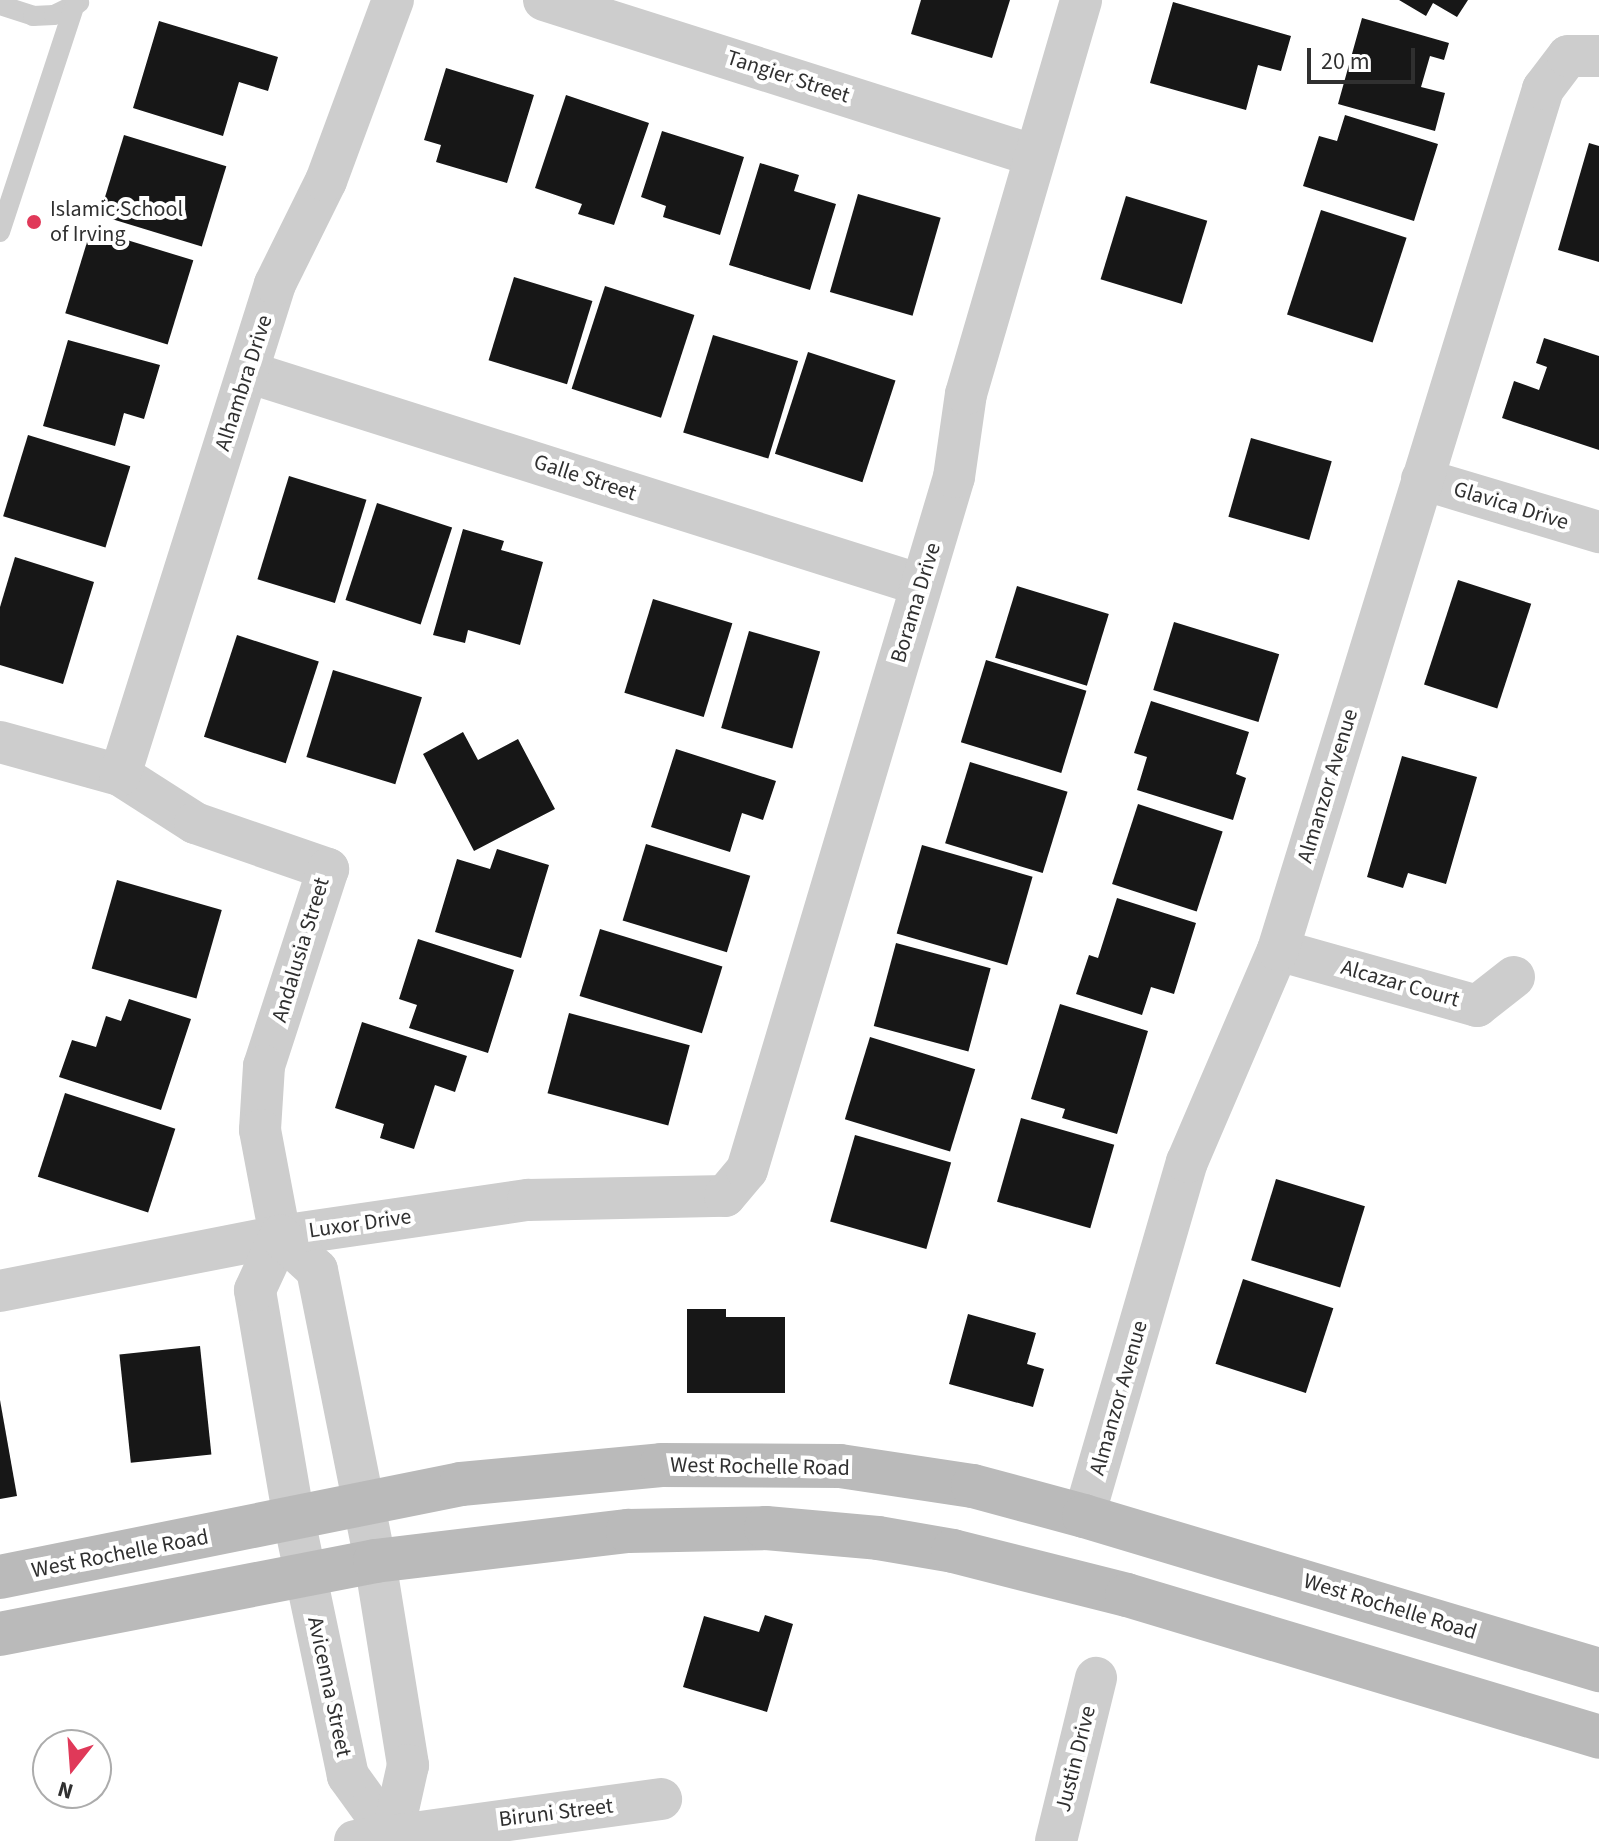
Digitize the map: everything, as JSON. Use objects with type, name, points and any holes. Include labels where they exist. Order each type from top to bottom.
[{"type":"street","name":"Alhambra Drive","points":[[120,775],[275,284],[326,181],[393,0]]},
{"type":"street","name":"Tangier Street","points":[[544,0],[1032,155]]},
{"type":"street","name":"Borama Drive","points":[[725,1196],[747,1170],[954,477],[966,394],[1032,155],[1081,0]]},
{"type":"street","name":"Almanzor Avenue","points":[[1084,1516],[1187,1162],[1278,950],[1543,89],[1583,56]]},
{"type":"street","name":"Galle Street","points":[[248,372],[921,585]]},
{"type":"street","name":"Glavica Drive","points":[[1422,479],[1599,532]]},
{"type":"street","name":"Andalusia Street","points":[[0,742],[120,775],[195,823],[328,869],[264,1066],[260,1130],[280,1236]]},
{"type":"street","name":"Alcazar Court","points":[[1278,950],[1477,1006],[1514,977]]},
{"type":"street","name":"Luxor Drive","points":[[0,1291],[280,1236],[528,1200],[725,1196]]},
{"type":"street","points":[[306,1574],[255,1290],[280,1236],[317,1270],[375,1561],[408,1765],[379,1839]]},
{"type":"street","name":"West Rochelle Road","points":[[0,1577],[461,1484],[661,1465],[840,1466],[973,1486],[1084,1516],[1599,1670]]},
{"type":"street","points":[[0,1634],[375,1561],[628,1531],[766,1528],[878,1538],[1127,1595],[1599,1737]]},
{"type":"street","name":"Avicenna Street","points":[[306,1574],[348,1776],[379,1839]]},
{"type":"street","name":"Justin Drive","points":[[1056,1841],[1096,1678]]},
{"type":"street","name":"Biruni Street","points":[[379,1839],[661,1799]]},
{"type":"lane","points":[[0,5],[33,16],[79,4]]},
{"type":"lane","points":[[0,232],[79,4]]},
{"type":"building","points":[[921,0],[1010,0],[992,58],[911,34]]},
{"type":"building","points":[[1399,0],[1468,0],[1457,17],[1433,3],[1426,16]]},
{"type":"building","points":[[1173,2],[1291,36],[1281,71],[1258,65],[1246,110],[1150,83]]},
{"type":"building","points":[[1362,18],[1449,43],[1444,60],[1430,56],[1421,87],[1445,93],[1435,131],[1338,104]]},
{"type":"building","points":[[159,21],[278,57],[268,91],[239,82],[223,136],[133,108]]},
{"type":"building","points":[[446,68],[534,95],[507,183],[436,162],[441,145],[424,140]]},
{"type":"building","points":[[566,95],[649,123],[614,225],[578,214],[582,204],[535,188]]},
{"type":"building","points":[[1345,115],[1438,144],[1414,221],[1303,186],[1319,136],[1337,141]]},
{"type":"building","points":[[662,131],[744,157],[720,235],[663,217],[666,206],[641,197]]},
{"type":"building","points":[[124,135],[226,166],[202,247],[99,215]]},
{"type":"building","points":[[1589,143],[1599,146],[1599,262],[1558,250]]},
{"type":"building","points":[[760,163],[799,175],[794,191],[836,204],[810,290],[729,265]]},
{"type":"building","points":[[858,194],[941,218],[913,316],[830,292]]},
{"type":"building","points":[[1126,196],[1207,221],[1182,304],[1101,279]]},
{"type":"building","points":[[1321,210],[1407,238],[1373,342],[1287,315]]},
{"type":"building","points":[[91,229],[193,260],[168,344],[65,313]]},
{"type":"building","points":[[514,277],[592,301],[567,384],[489,360]]},
{"type":"building","points":[[605,286],[694,315],[661,418],[572,389]]},
{"type":"building","points":[[713,335],[798,361],[768,459],[683,433]]},
{"type":"building","points":[[1544,338],[1599,356],[1599,450],[1502,418],[1514,381],[1539,390],[1547,367],[1536,363]]},
{"type":"building","points":[[68,340],[160,365],[144,419],[124,413],[115,446],[43,426]]},
{"type":"building","points":[[808,352],[895,380],[862,482],[775,454]]},
{"type":"building","points":[[28,435],[130,466],[105,548],[3,516]]},
{"type":"building","points":[[1251,438],[1332,461],[1309,540],[1228,517]]},
{"type":"building","points":[[289,476],[366,500],[335,603],[257,579]]},
{"type":"building","points":[[377,503],[452,527],[421,624],[345,600]]},
{"type":"building","points":[[463,529],[504,541],[501,550],[543,562],[520,645],[468,630],[465,643],[433,635]]},
{"type":"building","points":[[15,557],[94,582],[63,684],[0,665],[0,607]]},
{"type":"building","points":[[1458,580],[1531,604],[1497,708],[1424,685]]},
{"type":"building","points":[[1017,586],[1109,614],[1087,686],[995,658]]},
{"type":"building","points":[[653,599],[732,623],[704,717],[624,693]]},
{"type":"building","points":[[1174,622],[1279,654],[1258,722],[1153,690]]},
{"type":"building","points":[[749,631],[820,651],[792,748],[721,728]]},
{"type":"building","points":[[237,635],[319,662],[286,763],[204,737]]},
{"type":"building","points":[[986,660],[1086,691],[1061,773],[961,742]]},
{"type":"building","points":[[333,670],[422,697],[395,784],[306,757]]},
{"type":"building","points":[[1151,701],[1249,732],[1236,774],[1246,778],[1233,820],[1137,790],[1147,757],[1134,753]]},
{"type":"building","points":[[463,732],[478,760],[518,739],[555,809],[474,851],[423,754]]},
{"type":"building","points":[[676,749],[776,781],[763,820],[742,813],[730,852],[651,827]]},
{"type":"building","points":[[1402,756],[1477,777],[1446,884],[1408,873],[1403,888],[1367,877]]},
{"type":"building","points":[[970,762],[1068,792],[1043,873],[945,843]]},
{"type":"building","points":[[1138,804],[1223,832],[1197,911],[1112,884]]},
{"type":"building","points":[[646,844],[750,876],[727,952],[623,921]]},
{"type":"building","points":[[922,845],[1033,877],[1007,965],[897,933]]},
{"type":"building","points":[[497,849],[549,865],[521,958],[435,932],[457,859],[490,869]]},
{"type":"building","points":[[117,880],[222,910],[196,998],[92,968]]},
{"type":"building","points":[[1117,898],[1196,923],[1174,994],[1151,987],[1142,1015],[1076,994],[1089,955],[1098,958]]},
{"type":"building","points":[[600,929],[722,966],[702,1033],[580,996]]},
{"type":"building","points":[[418,939],[514,970],[488,1053],[409,1028],[417,1005],[399,999]]},
{"type":"building","points":[[896,943],[991,968],[968,1051],[874,1026]]},
{"type":"building","points":[[129,999],[191,1019],[161,1110],[59,1077],[72,1040],[96,1047],[106,1016],[121,1021]]},
{"type":"building","points":[[1060,1004],[1148,1031],[1117,1134],[1062,1118],[1065,1109],[1031,1099]]},
{"type":"building","points":[[569,1013],[690,1045],[668,1126],[548,1093]]},
{"type":"building","points":[[362,1022],[467,1056],[455,1092],[435,1085],[414,1149],[380,1138],[384,1124],[335,1108]]},
{"type":"building","points":[[870,1037],[975,1069],[950,1151],[845,1119]]},
{"type":"building","points":[[65,1093],[175,1129],[148,1213],[38,1177]]},
{"type":"building","points":[[1021,1118],[1114,1145],[1090,1228],[997,1202]]},
{"type":"building","points":[[855,1135],[951,1163],[926,1249],[830,1222]]},
{"type":"building","points":[[1276,1179],[1365,1206],[1340,1287],[1251,1260]]},
{"type":"building","points":[[1243,1279],[1333,1308],[1306,1393],[1215,1364]]},
{"type":"building","points":[[687,1309],[726,1309],[726,1317],[785,1317],[785,1393],[687,1393]]},
{"type":"building","points":[[968,1314],[1036,1333],[1027,1364],[1044,1369],[1033,1407],[949,1384]]},
{"type":"building","points":[[200,1346],[211,1454],[131,1463],[119,1354]]},
{"type":"building","points":[[0,1400],[17,1496],[0,1499]]},
{"type":"building","points":[[765,1615],[793,1624],[767,1712],[683,1687],[704,1616],[759,1632]]},
{"type":"place","name":"Islamic School of Irving","points":[[34,222]]}]
